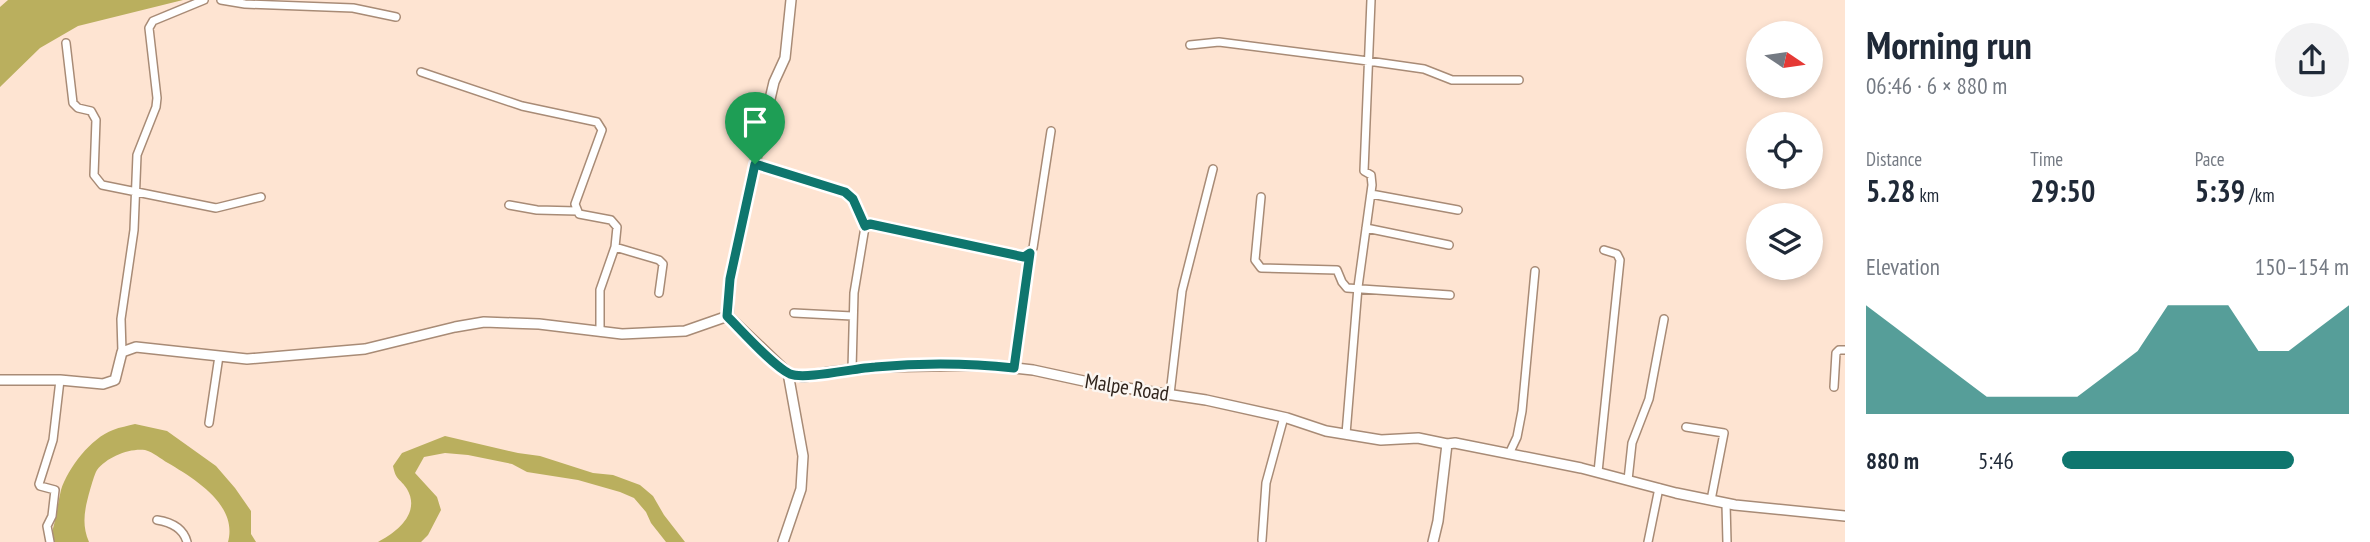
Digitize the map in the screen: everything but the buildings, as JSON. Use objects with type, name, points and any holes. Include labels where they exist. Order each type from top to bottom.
[{"type":"street","points":[[0,380],[60,380],[103,384],[115,380],[122,352],[121,319],[134,230],[139,146],[156,107],[157,97],[149,28],[153,21],[204,0]]},
{"type":"street","points":[[221,0],[246,4],[353,8],[397,18]]},
{"type":"street","points":[[727,316],[730,279],[755,164],[774,82],[785,58],[791,0]]},
{"type":"street","points":[[1346,434],[1358,287],[1371,194],[1371,175],[1364,171],[1371,0]]},
{"type":"street","points":[[1190,44],[1219,41],[1428,69],[1452,80],[1519,80]]},
{"type":"street","points":[[66,43],[73,103],[78,108],[91,111],[96,120],[94,175],[102,185],[216,208],[261,197]]},
{"type":"street","points":[[421,72],[522,106],[597,122],[602,130],[575,204],[577,211]]},
{"type":"street","points":[[1014,368],[1051,131]]},
{"type":"street","points":[[755,164],[845,192],[853,199],[865,226],[852,316],[852,369]]},
{"type":"street","points":[[1170,394],[1182,290],[1213,169]]},
{"type":"street","points":[[1371,194],[1458,210]]},
{"type":"street","points":[[1261,197],[1255,260],[1261,268],[1338,270],[1345,286],[1450,295]]},
{"type":"street","points":[[509,205],[537,210],[577,211],[615,223],[615,247],[600,290],[600,331]]},
{"type":"street","points":[[865,226],[870,224],[1024,257],[1030,253]]},
{"type":"street","points":[[1366,228],[1449,245]]},
{"type":"street","points":[[615,247],[659,260],[663,264],[659,293]]},
{"type":"street","points":[[1598,472],[1620,260],[1617,254],[1604,250]]},
{"type":"street","points":[[1509,454],[1517,437],[1522,411],[1535,271]]},
{"type":"street","points":[[794,313],[852,316]]},
{"type":"street","points":[[122,352],[136,347],[247,359],[365,349],[484,322],[538,324],[622,334],[685,331],[727,316]]},
{"type":"street","points":[[727,316],[788,373],[803,456],[801,489],[783,542]]},
{"type":"street","points":[[1628,480],[1632,443],[1649,399],[1664,318]]},
{"type":"street","points":[[1834,387],[1836,353],[1845,350]]},
{"type":"street","points":[[209,423],[219,356]]},
{"type":"street","name":"Malpe Road","points":[[788,373],[803,377],[876,367],[988,365],[1014,368],[1206,400],[1284,417],[1326,431],[1381,440],[1418,438],[1455,443],[1598,472],[1726,503],[1845,516]]},
{"type":"street","points":[[50,542],[47,526],[52,516],[55,490],[39,484],[53,440],[60,380]]},
{"type":"street","points":[[1262,540],[1266,483],[1284,417]]},
{"type":"street","points":[[1686,427],[1724,433],[1711,500]]},
{"type":"street","points":[[1433,542],[1447,444]]},
{"type":"street","points":[[1648,542],[1659,488]]},
{"type":"street","points":[[1726,503],[1727,542]]},
{"type":"street","points":[[157,520],[172,523],[187,542]]},
{"type":"shaded area","points":[[8,0],[183,0],[78,26],[40,48],[0,87],[0,7]]},
{"type":"shaded area","points":[[135,424],[167,431],[216,466],[251,511],[251,534],[256,542],[228,542],[227,516],[212,495],[190,477],[145,450],[125,452],[112,457],[97,470],[85,516],[89,542],[55,542],[50,538],[64,481],[75,463],[105,434]]},
{"type":"shaded area","points":[[445,436],[540,456],[640,485],[653,496],[685,542],[666,542],[634,498],[620,492],[578,480],[527,472],[512,464],[445,453],[424,457],[415,473],[437,497],[441,510],[428,535],[421,542],[378,542],[393,533],[405,521],[411,506],[407,489],[397,477],[393,466],[402,453]]},
{"type":"route","points":[[755,164],[845,192],[853,199],[865,226],[870,224],[1024,257],[1030,253],[1014,368],[988,365],[876,367],[803,377],[788,373],[727,316],[730,279],[755,164]]}]
